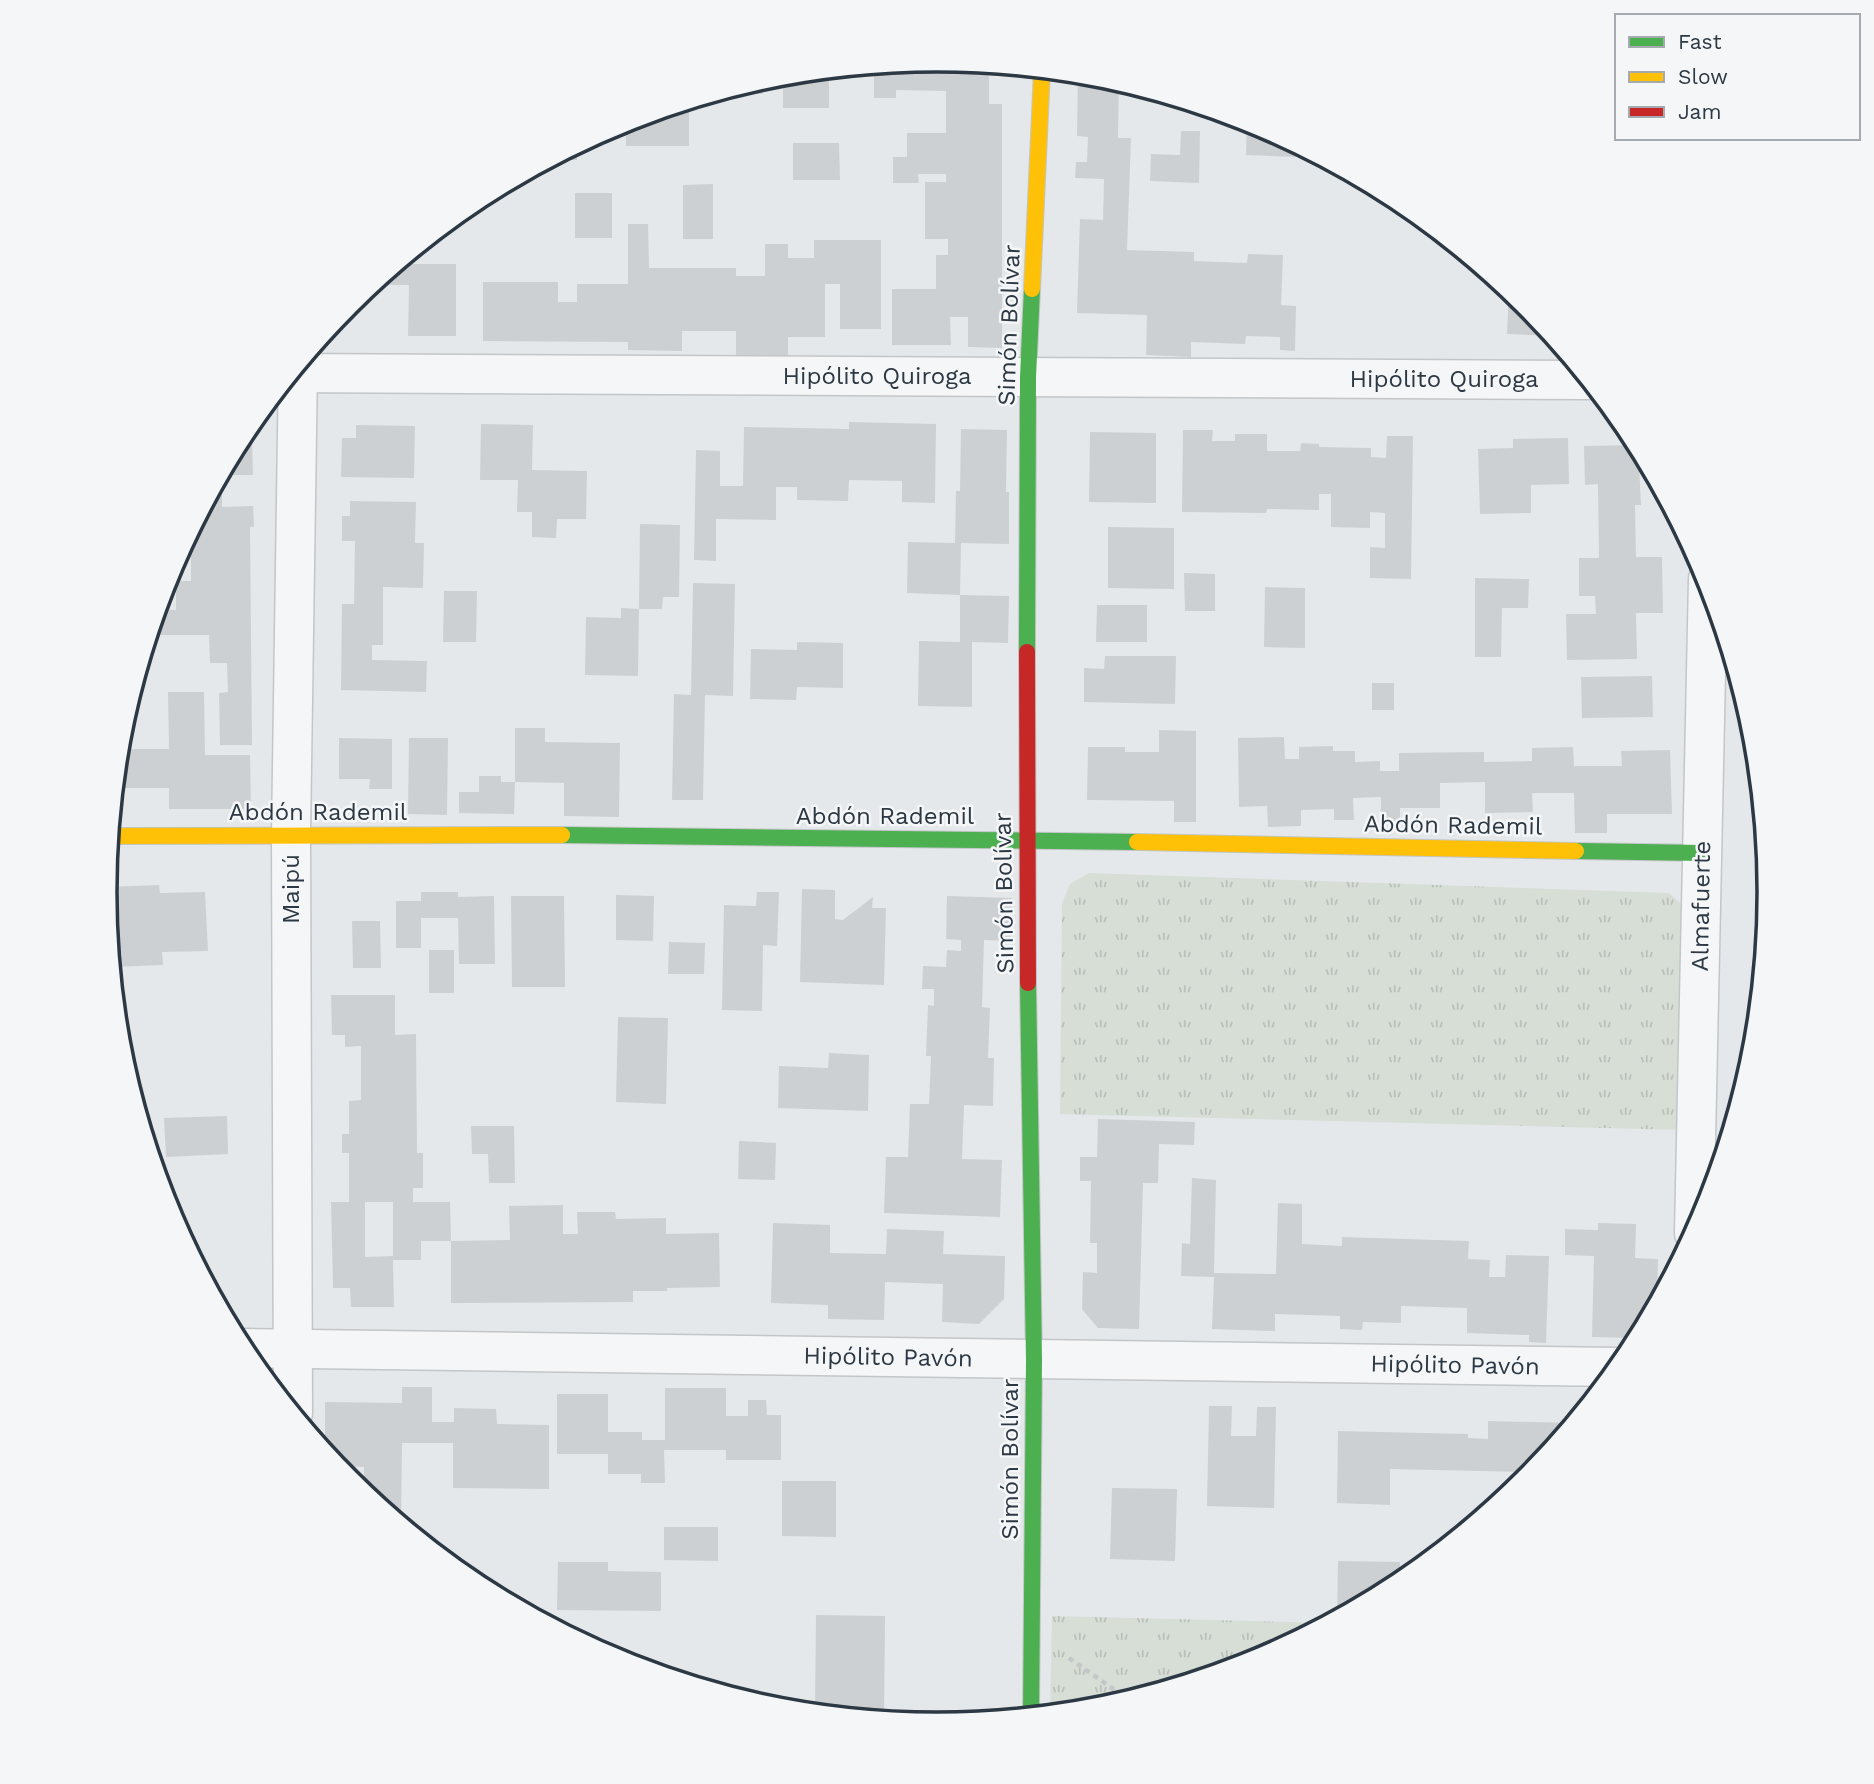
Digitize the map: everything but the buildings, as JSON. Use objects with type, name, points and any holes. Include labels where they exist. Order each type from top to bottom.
[{"type":"street","name":"Simón Bolívar","points":[[1031,1706],[1034,1360],[1026,840],[1028,377],[1042,79]]},
{"type":"street","name":"Hipólito Quiroga","points":[[305,370],[1577,380]]},
{"type":"street","name":"Maipú","points":[[293,1400],[291,834],[296,381]]},
{"type":"street","name":"Almafuerte","points":[[1695,1207],[1707,610]]},
{"type":"street","name":"Abdón Rademil","points":[[119,836],[291,834],[1026,840],[1702,853]]},
{"type":"street","name":"Hipólito Pavón","points":[[255,1348],[1605,1367]]},
{"type":"path","points":[[1032,1632],[1117,1691]]},
{"type":"green space","points":[[1089,873],[1669,893],[1679,902],[1686,915],[1682,1130],[1060,1114],[1062,903],[1070,884]]},
{"type":"green space","points":[[1052,1616],[1310,1623],[1251,1650],[1201,1669],[1149,1684],[1050,1704]]},
{"type":"traffic: fast","points":[[1027,652],[1028,377],[1032,289]]},
{"type":"traffic: fast","points":[[562,835],[1137,842]]},
{"type":"traffic: fast","points":[[1576,851],[1702,853]]},
{"type":"traffic: fast","points":[[1028,983],[1034,1360],[1031,1706]]},
{"type":"traffic: slow","points":[[1032,289],[1042,79]]},
{"type":"traffic: slow","points":[[119,836],[562,835]]},
{"type":"traffic: slow","points":[[1137,842],[1576,851]]},
{"type":"traffic: jam","points":[[1027,652],[1028,983]]}]
